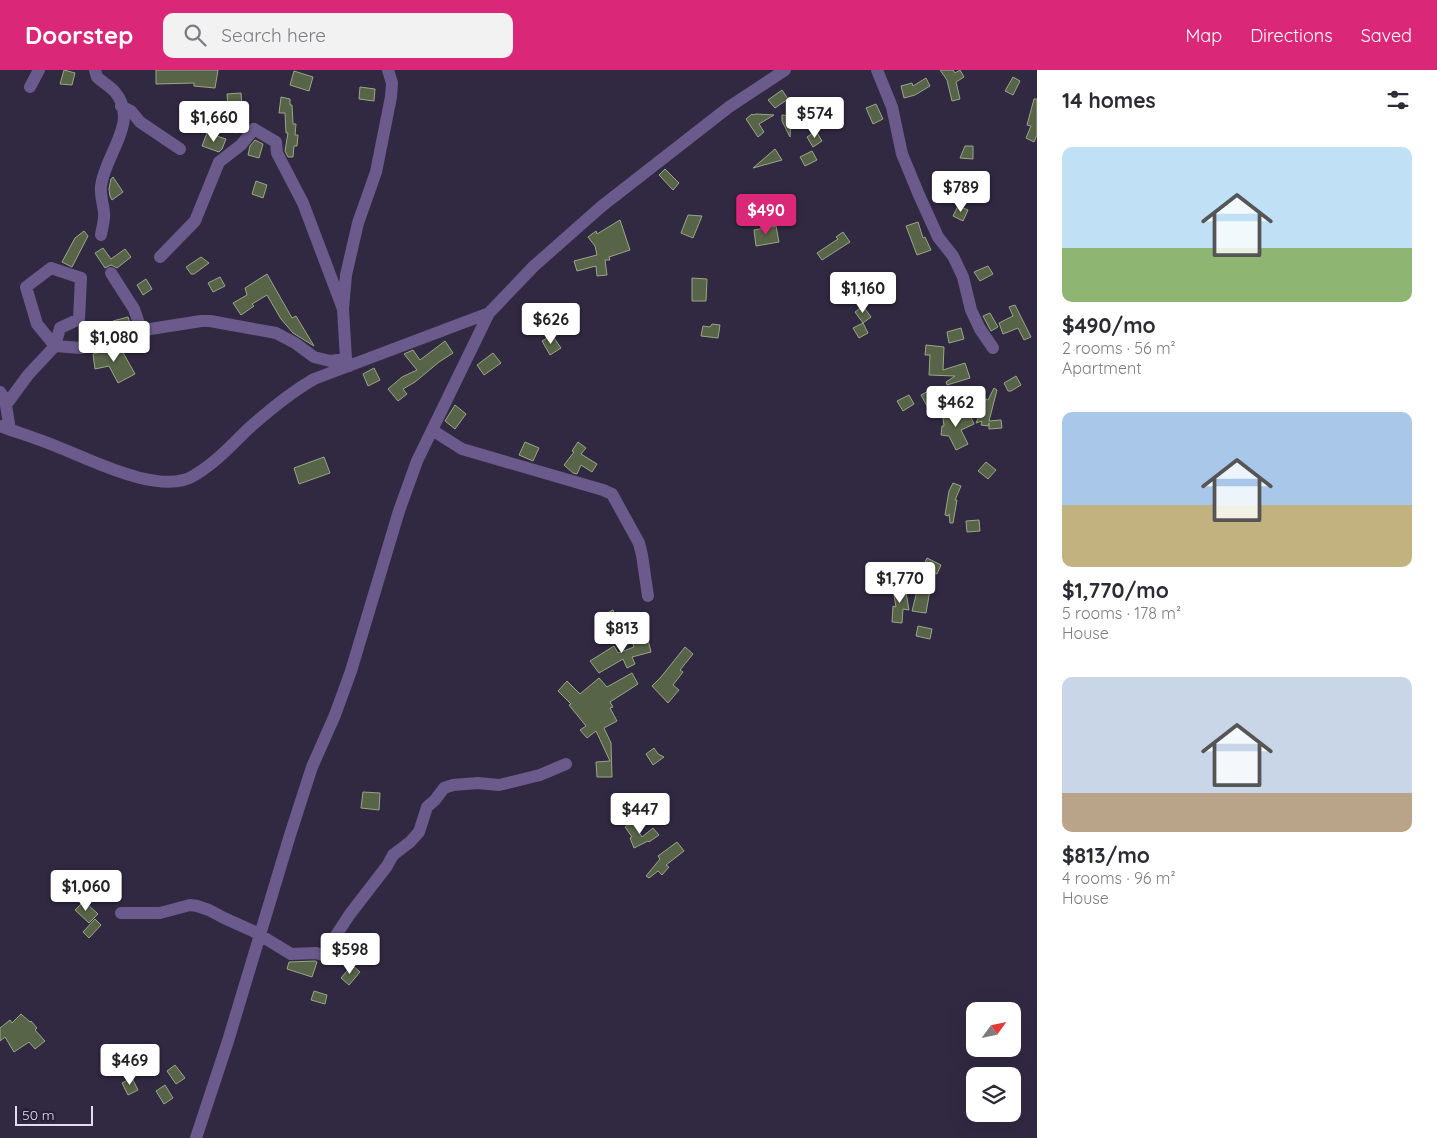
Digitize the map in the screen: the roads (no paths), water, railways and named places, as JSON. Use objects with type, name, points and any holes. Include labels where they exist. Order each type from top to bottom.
[{"type":"street","points":[[30,87],[39,70]]},
{"type":"street","points":[[95,70],[97,78],[115,92],[124,115],[123,128],[108,158],[101,185],[104,214],[101,235]]},
{"type":"street","points":[[348,363],[343,309],[350,252],[376,172],[391,97],[392,83],[388,70]]},
{"type":"street","points":[[196,1138],[312,767],[335,715],[359,647],[399,511],[417,460],[489,313],[534,266],[602,206],[728,106],[785,70]]},
{"type":"street","points":[[876,70],[892,107],[902,154],[938,237],[953,256],[963,277],[972,310],[980,329],[993,348]]},
{"type":"street","points":[[122,106],[131,111],[140,122],[180,149]]},
{"type":"street","points":[[160,256],[195,221],[219,162],[241,145],[254,129],[276,142],[278,153],[303,203],[343,309]]},
{"type":"street","points":[[6,405],[28,375],[55,346],[60,328],[79,319],[81,278],[51,268],[26,287],[38,324],[55,346],[81,348],[108,342]]},
{"type":"street","points":[[111,273],[131,302],[141,329],[210,321],[276,333],[295,343],[314,357],[348,363]]},
{"type":"street","points":[[0,392],[3,394],[6,405],[5,428],[120,471],[143,478],[176,482],[194,476],[268,412],[314,378],[348,363],[489,313]]},
{"type":"street","points":[[432,430],[462,449],[612,494],[639,542],[648,596]]},
{"type":"street","points":[[121,913],[160,913],[190,905],[197,906],[209,910],[291,954],[316,953],[323,955],[393,855],[410,842],[419,832],[427,807],[444,788],[452,785],[478,783],[499,785],[540,775],[566,764]]}]
